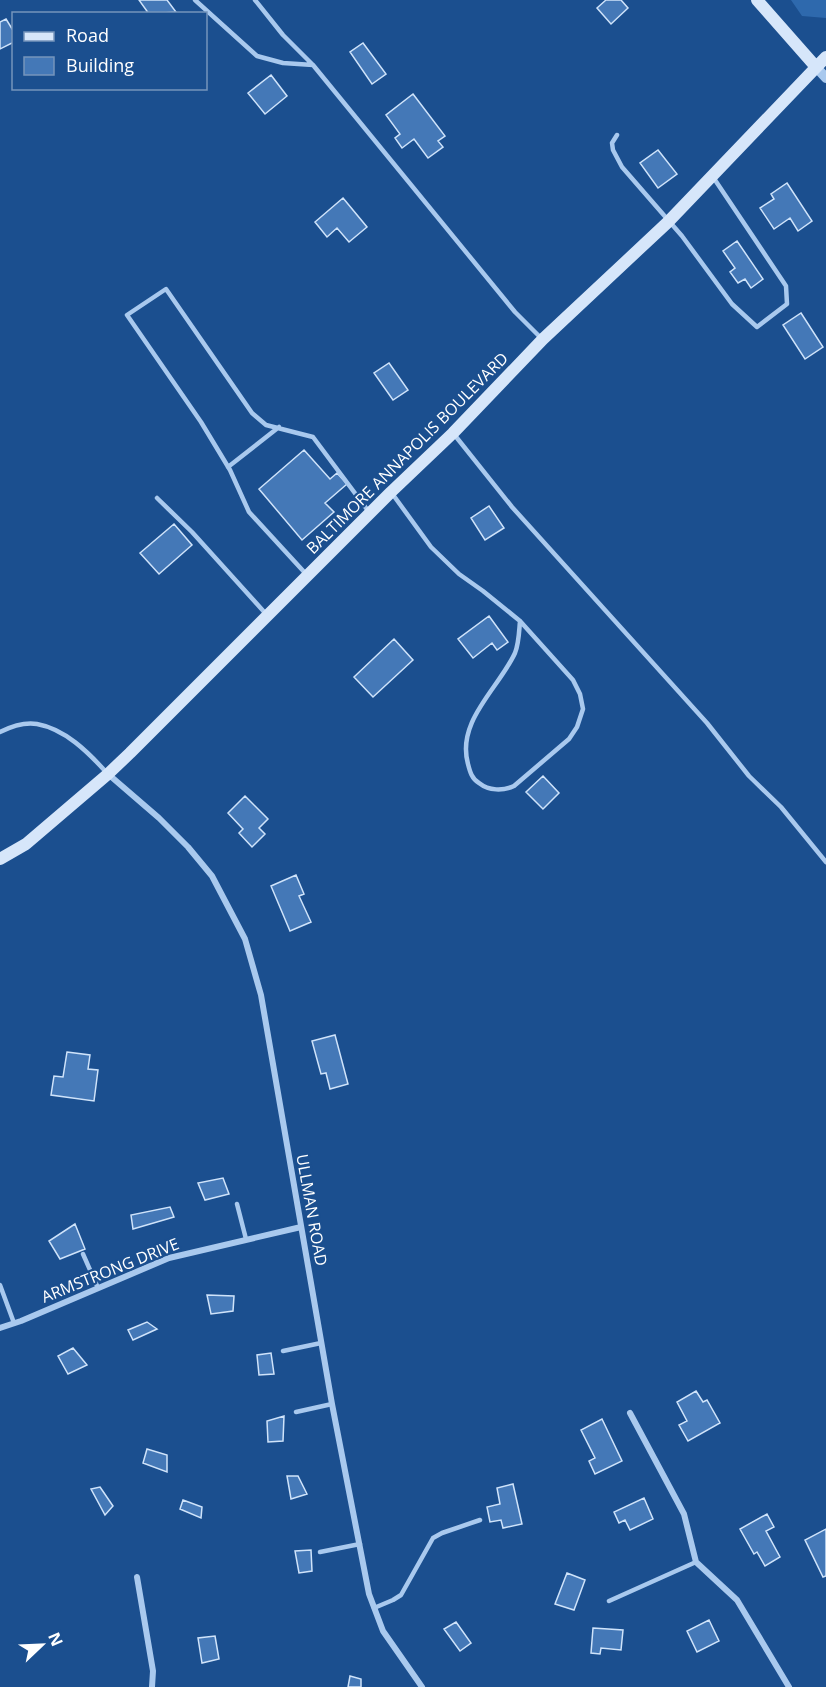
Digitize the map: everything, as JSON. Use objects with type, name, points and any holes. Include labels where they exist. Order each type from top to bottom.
[{"type":"main road","points":[[757,0],[816,67]]},
{"type":"main road","name":"BALTIMORE ANNAPOLIS BOULEVARD","points":[[0,859],[26,844],[108,774],[453,433],[543,339],[668,222],[826,57]]},
{"type":"street","points":[[816,67],[826,78]]},
{"type":"street","name":"ULLMAN ROAD","points":[[108,774],[188,847],[212,876],[245,939],[261,995],[321,1343],[369,1594],[383,1631],[422,1687]]},
{"type":"street","name":"ARMSTRONG DRIVE","points":[[0,1328],[169,1258],[301,1227]]},
{"type":"street","points":[[630,1413],[684,1514],[696,1562],[737,1600],[789,1687]]},
{"type":"street","points":[[137,1577],[153,1671],[152,1687]]},
{"type":"lane","points":[[195,0],[257,56],[283,63],[313,65]]},
{"type":"lane","points":[[255,0],[283,35],[313,65],[515,312],[543,339]]},
{"type":"lane","points":[[617,135],[612,143],[618,161],[682,236],[732,304],[757,327],[787,304],[786,286],[712,176]]},
{"type":"lane","points":[[308,576],[249,512],[228,467],[201,422],[127,315],[166,288],[252,413],[266,425],[313,437],[370,513]]},
{"type":"lane","points":[[228,467],[279,427]]},
{"type":"lane","points":[[453,433],[512,507],[707,723],[749,776],[781,807],[826,862]]},
{"type":"lane","points":[[391,492],[431,547],[459,574],[520,621],[573,680],[580,694],[583,709],[577,728],[569,739],[514,786],[507,789],[495,789],[477,782],[471,774],[465,742],[477,712],[499,682],[516,650],[520,621]]},
{"type":"lane","points":[[157,498],[192,532],[267,616]]},
{"type":"lane","points":[[0,732],[11,726],[36,723],[62,733],[91,755],[108,774]]},
{"type":"lane","points":[[237,1204],[246,1239]]},
{"type":"lane","points":[[83,1254],[98,1288]]},
{"type":"lane","points":[[0,1285],[14,1323]]},
{"type":"lane","points":[[283,1351],[321,1343]]},
{"type":"lane","points":[[296,1412],[332,1404]]},
{"type":"lane","points":[[374,1608],[401,1595],[433,1538],[480,1520]]},
{"type":"lane","points":[[320,1552],[360,1544]]},
{"type":"lane","points":[[609,1601],[696,1562]]},
{"type":"shaded area","points":[[791,0],[826,0],[826,18],[802,16]]},
{"type":"building","points":[[139,0],[167,0],[176,12],[148,12]]},
{"type":"building","points":[[606,0],[621,0],[628,8],[611,24],[597,8]]},
{"type":"building","points":[[6,19],[12,29],[12,43],[0,49],[0,22]]},
{"type":"building","points":[[363,43],[386,74],[372,84],[350,52]]},
{"type":"building","points":[[271,75],[287,96],[265,114],[248,93]]},
{"type":"building","points":[[413,94],[445,136],[438,141],[443,147],[428,158],[414,139],[402,148],[395,138],[400,134],[386,115]]},
{"type":"building","points":[[658,150],[677,174],[658,188],[640,163]]},
{"type":"building","points":[[787,183],[812,221],[798,231],[790,218],[774,229],[760,208],[774,199],[771,194]]},
{"type":"building","points":[[343,198],[367,227],[349,242],[337,228],[327,237],[315,222]]},
{"type":"building","points":[[737,241],[763,279],[751,288],[745,279],[738,283],[730,272],[735,268],[723,251]]},
{"type":"building","points":[[801,313],[823,347],[805,359],[783,325]]},
{"type":"building","points":[[389,363],[408,390],[393,400],[374,373]]},
{"type":"building","points":[[304,450],[330,479],[337,473],[347,484],[325,503],[334,512],[302,540],[259,489]]},
{"type":"building","points":[[489,506],[504,528],[485,540],[471,518]]},
{"type":"building","points":[[174,524],[192,545],[159,574],[140,553]]},
{"type":"building","points":[[489,616],[508,642],[497,650],[492,643],[473,658],[458,639]]},
{"type":"building","points":[[394,639],[413,660],[373,697],[354,677]]},
{"type":"building","points":[[543,776],[559,793],[543,809],[526,792]]},
{"type":"building","points":[[245,796],[268,819],[259,828],[265,834],[252,847],[239,833],[243,829],[228,813]]},
{"type":"building","points":[[296,875],[304,894],[299,896],[311,922],[290,931],[271,886]]},
{"type":"building","points":[[335,1035],[348,1084],[330,1089],[326,1073],[321,1074],[312,1041]]},
{"type":"building","points":[[67,1052],[90,1055],[88,1069],[98,1070],[94,1101],[51,1095],[54,1076],[63,1077]]},
{"type":"building","points":[[223,1178],[229,1194],[205,1200],[198,1183]]},
{"type":"building","points":[[170,1207],[174,1217],[133,1229],[131,1215]]},
{"type":"building","points":[[75,1224],[85,1249],[60,1259],[49,1241]]},
{"type":"building","points":[[207,1295],[234,1296],[233,1311],[211,1314]]},
{"type":"building","points":[[147,1322],[157,1329],[133,1340],[128,1330]]},
{"type":"building","points":[[73,1348],[87,1365],[68,1374],[58,1356]]},
{"type":"building","points":[[271,1353],[274,1374],[259,1375],[257,1355]]},
{"type":"building","points":[[696,1391],[703,1402],[707,1400],[720,1423],[688,1441],[679,1425],[687,1421],[677,1402]]},
{"type":"building","points":[[284,1416],[283,1441],[268,1442],[267,1421]]},
{"type":"building","points":[[602,1419],[622,1461],[595,1474],[589,1461],[595,1458],[581,1430]]},
{"type":"building","points":[[147,1449],[167,1455],[167,1472],[143,1463]]},
{"type":"building","points":[[287,1476],[298,1476],[307,1494],[291,1499]]},
{"type":"building","points":[[513,1484],[522,1524],[503,1528],[501,1520],[490,1522],[487,1507],[500,1504],[497,1488]]},
{"type":"building","points":[[100,1487],[113,1506],[105,1515],[91,1489]]},
{"type":"building","points":[[644,1498],[653,1519],[630,1530],[625,1520],[619,1523],[614,1512]]},
{"type":"building","points":[[183,1500],[202,1507],[201,1518],[180,1509]]},
{"type":"building","points":[[767,1514],[774,1527],[766,1531],[780,1557],[765,1566],[757,1552],[754,1554],[740,1529]]},
{"type":"building","points":[[826,1529],[826,1576],[823,1577],[805,1540]]},
{"type":"building","points":[[311,1550],[312,1571],[299,1573],[295,1551]]},
{"type":"building","points":[[567,1573],[585,1580],[574,1610],[555,1604]]},
{"type":"building","points":[[709,1620],[719,1641],[697,1652],[687,1631]]},
{"type":"building","points":[[456,1622],[471,1643],[460,1651],[444,1629]]},
{"type":"building","points":[[593,1628],[623,1630],[621,1650],[601,1648],[600,1654],[591,1653]]},
{"type":"building","points":[[215,1636],[219,1659],[202,1663],[198,1638]]},
{"type":"building","points":[[350,1676],[361,1679],[361,1687],[348,1687]]}]
